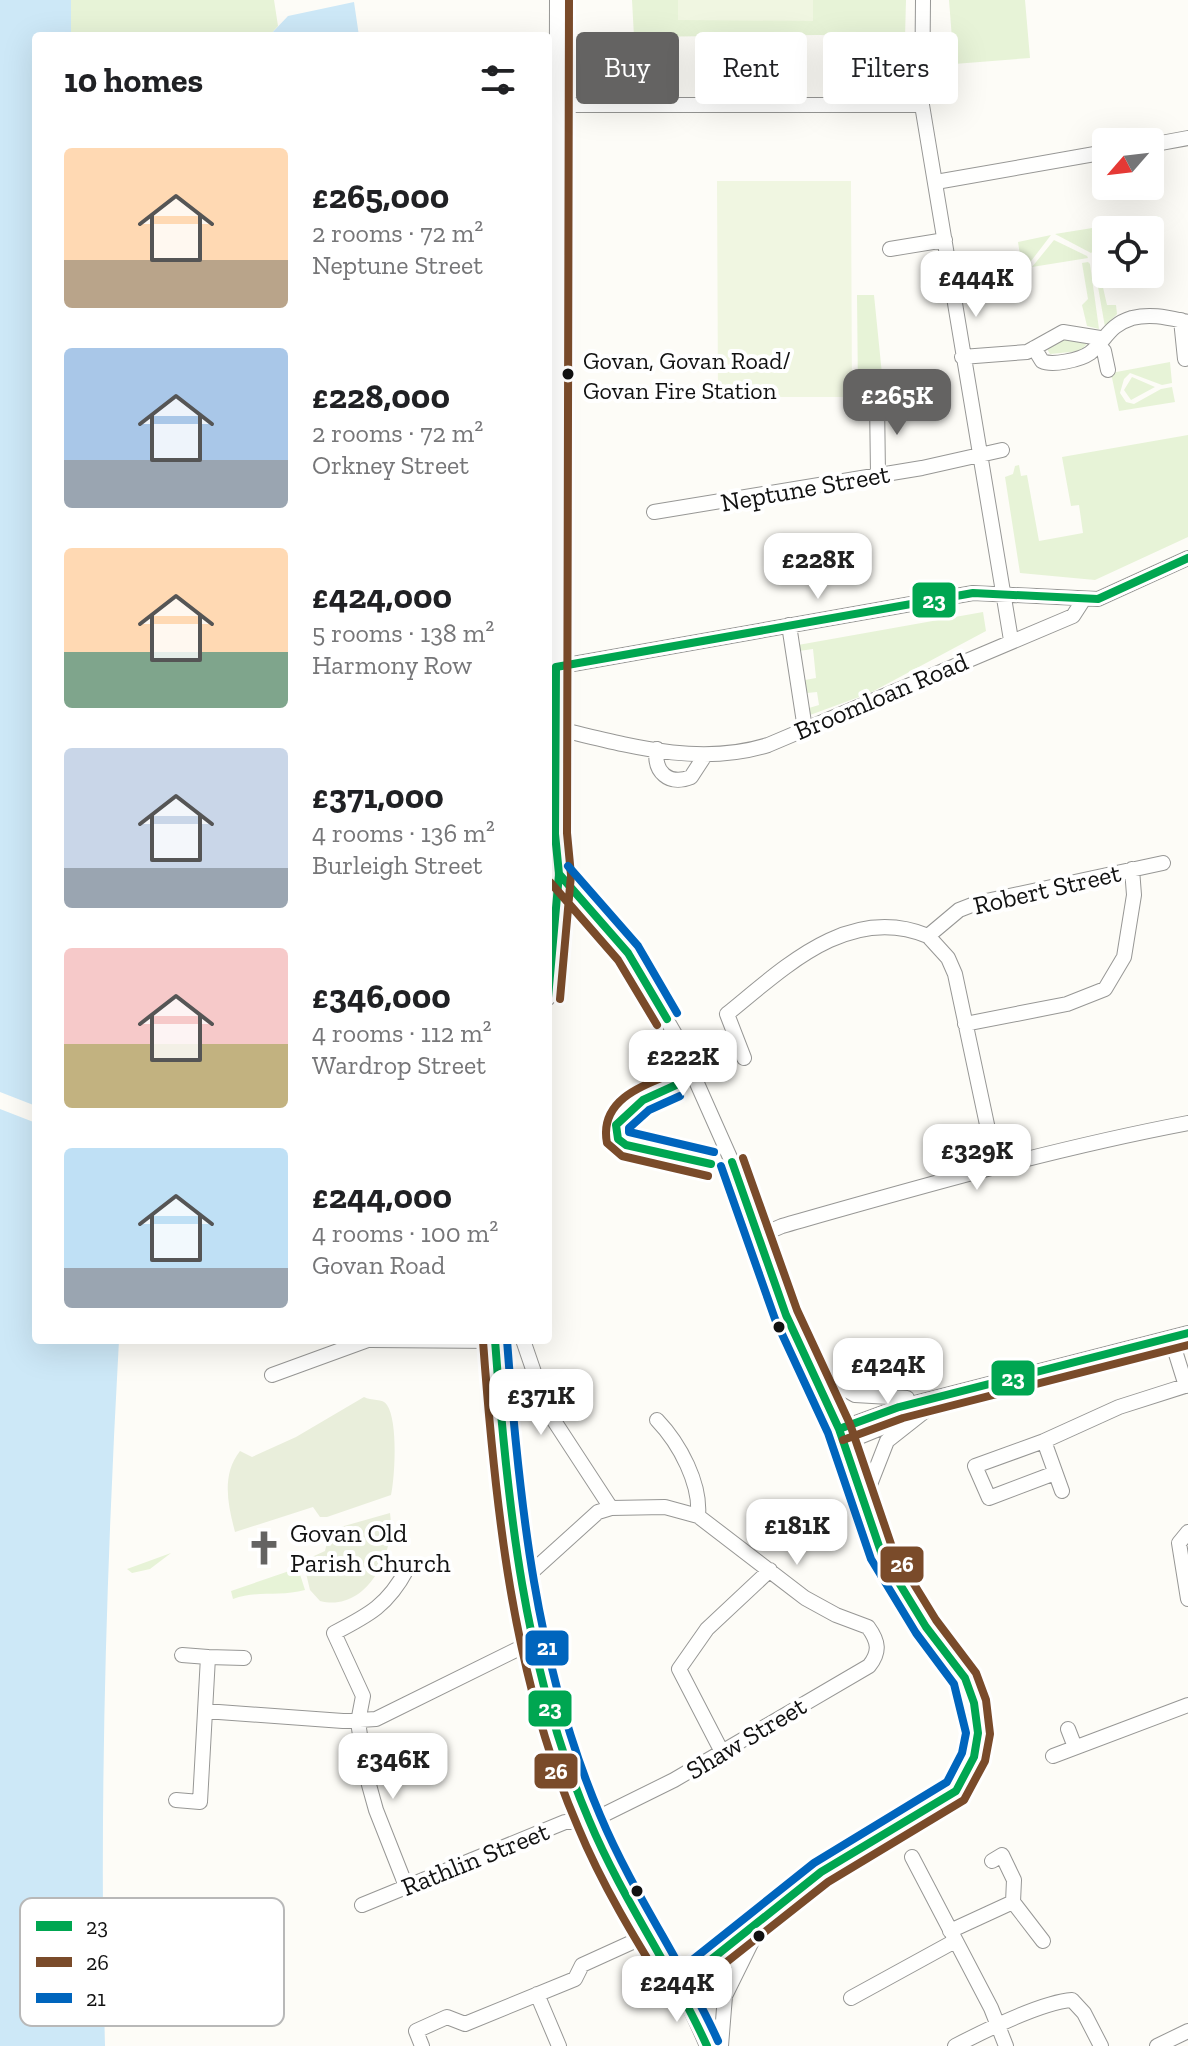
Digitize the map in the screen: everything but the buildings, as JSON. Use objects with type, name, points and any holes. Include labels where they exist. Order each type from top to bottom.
[{"type":"street","points":[[552,958],[559,874],[553,407],[557,0]]},
{"type":"street","points":[[923,0],[922,105],[1011,640]]},
{"type":"street","points":[[557,105],[922,105]]},
{"type":"street","points":[[1164,142],[1188,138]]},
{"type":"street","points":[[936,182],[1092,154]]},
{"type":"street","points":[[890,249],[945,240]]},
{"type":"street","points":[[1034,348],[1046,363],[1086,355],[1098,341],[1133,318],[1164,316],[1185,321],[1185,359]]},
{"type":"street","points":[[962,357],[998,352],[1016,354],[1063,332],[1098,341],[1104,351],[1108,370]]},
{"type":"street","points":[[877,399],[878,475]]},
{"type":"street","name":"Neptune Street","points":[[654,512],[878,475],[1002,450]]},
{"type":"street","name":"Broomloan Road","points":[[555,728],[704,757],[737,755],[1073,616],[1084,599],[1116,593],[1188,558]]},
{"type":"street","points":[[556,667],[973,593],[1084,599]]},
{"type":"street","points":[[789,625],[805,729]]},
{"type":"street","points":[[657,749],[655,762],[660,772],[673,780],[691,777],[704,757]]},
{"type":"street","name":"Robert Street","points":[[928,936],[959,910],[977,903],[1163,863]]},
{"type":"street","points":[[965,1024],[1067,1004],[1105,989],[1124,957],[1134,895],[1132,869]]},
{"type":"street","points":[[559,874],[628,953],[667,1019],[732,1162],[786,1315],[841,1436],[862,1505],[895,1580],[965,1678],[977,1719],[974,1757],[956,1791],[941,1803],[821,1872],[678,1986]]},
{"type":"street","points":[[744,1058],[727,1014],[810,950],[852,930],[884,924],[928,936],[948,958],[960,991],[996,1167]]},
{"type":"street","points":[[759,1236],[782,1226],[996,1167],[1107,1138],[1188,1123]]},
{"type":"street","points":[[841,1436],[899,1407],[1188,1333]]},
{"type":"street","points":[[1055,1473],[989,1498],[975,1466],[1044,1441],[1119,1407],[1187,1385],[1171,1338]]},
{"type":"street","points":[[272,1375],[358,1344]]},
{"type":"street","points":[[495,1344],[506,1472],[536,1640],[568,1767],[589,1822],[707,2046]]},
{"type":"street","points":[[524,1344],[547,1410],[611,1508]]},
{"type":"street","points":[[811,1370],[863,1397],[892,1399],[946,1395]]},
{"type":"street","points":[[862,1505],[887,1441],[946,1395]]},
{"type":"street","points":[[657,1420],[672,1435],[700,1498],[698,1516]]},
{"type":"street","points":[[1044,1441],[1062,1491]]},
{"type":"street","points":[[525,1578],[598,1512],[611,1508],[665,1507],[698,1516],[770,1570],[707,1629],[679,1669],[722,1752]]},
{"type":"street","points":[[1188,1532],[1179,1543],[1188,1599]]},
{"type":"street","points":[[406,1886],[376,1810],[358,1722],[363,1696],[334,1633],[369,1615],[394,1592],[407,1569]]},
{"type":"street","name":"Shaw Street","points":[[589,1822],[674,1780],[869,1666],[878,1647],[868,1627],[836,1615],[805,1598],[770,1570]]},
{"type":"street","points":[[205,1711],[358,1722],[376,1719],[536,1640]]},
{"type":"street","points":[[182,1655],[244,1658]]},
{"type":"street","points":[[176,1800],[200,1802],[208,1657]]},
{"type":"street","points":[[1053,1756],[1188,1705]]},
{"type":"street","points":[[1068,1729],[1075,1747]]},
{"type":"street","name":"Rathlin Street","points":[[362,1905],[565,1822],[589,1822]]},
{"type":"street","points":[[992,1861],[1002,1855],[1014,1880],[1013,1902],[1043,1941]]},
{"type":"street","points":[[912,1857],[991,2008],[1006,2046]]},
{"type":"street","points":[[851,1998],[1013,1902]]},
{"type":"street","points":[[721,2046],[725,1996],[764,1918]]},
{"type":"street","points":[[422,2046],[416,2031],[447,2017],[465,2024],[575,1979],[582,1965],[648,1935]]},
{"type":"street","points":[[537,1994],[559,2046]]},
{"type":"street","points":[[955,2046],[996,2024],[1015,2020],[1056,2001],[1072,2000],[1079,2006],[1101,2046]]},
{"type":"street","points":[[1157,2046],[1188,2031]]},
{"type":"green space","points":[[71,0],[274,0],[278,26],[273,32],[71,32]]},
{"type":"green space","points":[[632,0],[906,0],[905,32],[823,32],[823,35],[807,35],[807,32],[695,32],[695,36],[679,37],[679,32],[634,32]]},
{"type":"green space","points":[[678,0],[813,0],[813,21],[678,20]]},
{"type":"green space","points":[[949,0],[1025,0],[1030,58],[958,64],[958,32],[952,32]]},
{"type":"green space","points":[[717,181],[851,181],[852,397],[718,397]]},
{"type":"green space","points":[[1092,228],[1092,252],[1091,253],[1055,234]]},
{"type":"green space","points":[[1051,235],[1025,269],[1022,268],[1018,242]]},
{"type":"green space","points":[[1054,240],[1087,256],[1088,258],[1032,267]]},
{"type":"green space","points":[[1082,263],[1090,264],[1099,329],[1087,326],[1082,305],[1088,299]]},
{"type":"green space","points":[[1098,288],[1103,288],[1107,305],[1116,305],[1117,314],[1105,327]]},
{"type":"green space","points":[[857,295],[874,295],[884,394],[858,393]]},
{"type":"green space","points":[[1066,338],[1090,340],[1081,351],[1050,354],[1046,347]]},
{"type":"green space","points":[[1170,362],[1172,383],[1162,385],[1130,373],[1124,379],[1120,393],[1126,402],[1134,404],[1161,389],[1172,387],[1175,402],[1119,411],[1111,373]]},
{"type":"green space","points":[[1132,377],[1155,387],[1131,400],[1124,390]]},
{"type":"green space","points":[[1188,435],[1188,537],[1095,580],[1020,573],[1005,477],[1013,474],[1015,466],[1019,465],[1021,476],[1027,475],[1039,541],[1083,533],[1079,505],[1071,506],[1062,457]]},
{"type":"green space","points":[[983,612],[986,631],[870,693],[810,715],[809,708],[819,705],[817,692],[807,693],[805,680],[816,678],[813,649],[799,651],[798,645]]},
{"type":"green space","points":[[364,1397],[383,1401],[393,1423],[395,1449],[391,1495],[327,1517],[320,1517],[313,1507],[235,1532],[228,1501],[228,1480],[240,1451],[252,1457],[296,1437]]},
{"type":"green space","points":[[390,1513],[388,1545],[375,1576],[352,1598],[337,1602],[320,1601],[310,1590],[303,1561],[325,1551],[330,1530]]},
{"type":"green space","points":[[171,1553],[150,1569],[132,1573],[127,1569]]},
{"type":"green space","points":[[298,1568],[305,1590],[233,1599],[231,1591]]},
{"type":"water","points":[[0,0],[71,0],[71,32],[32,32],[32,1344],[119,1344],[105,1693],[103,1898],[20,1898],[20,2026],[105,2026],[105,2046],[0,2046]]},
{"type":"water","points":[[354,2],[358,32],[273,32],[288,16]]},
{"type":"pier","points":[[0,1092],[32,1104],[32,1121],[0,1109]]},
{"type":"transit line","name":"26","points":[[560,999],[571,875],[567,833],[569,0]]},
{"type":"transit line","name":"23","points":[[556,667],[973,593],[1098,599],[1188,558]]},
{"type":"transit line","name":"23","points":[[552,953],[559,874],[555,834],[556,667]]},
{"type":"transit line","name":"21","points":[[568,866],[638,946],[677,1013]]},
{"type":"transit line","name":"23","points":[[559,874],[628,953],[667,1019]]},
{"type":"transit line","name":"26","points":[[552,884],[618,960],[657,1025]]},
{"type":"transit line","name":"26","points":[[672,1074],[635,1090],[615,1106],[606,1129],[607,1143],[622,1156],[708,1176]]},
{"type":"transit line","name":"23","points":[[676,1085],[643,1100],[616,1125],[618,1139],[626,1145],[711,1164]]},
{"type":"transit line","name":"21","points":[[680,1096],[649,1110],[629,1128],[629,1132],[714,1152]]},
{"type":"transit line","name":"26","points":[[483,1344],[494,1464],[510,1588],[537,1710],[555,1769],[598,1870],[668,1992],[681,1998],[828,1882],[964,1800],[985,1761],[990,1734],[986,1700],[976,1673],[936,1620],[893,1550],[850,1424],[797,1310],[743,1158]]},
{"type":"transit line","name":"23","points":[[678,1986],[821,1872],[956,1791],[974,1757],[978,1733],[974,1703],[965,1678],[926,1627],[882,1555],[839,1429],[786,1315],[732,1162]]},
{"type":"transit line","name":"21","points":[[671,1977],[814,1863],[947,1782],[962,1753],[966,1733],[954,1684],[916,1633],[871,1559],[828,1433],[775,1319],[721,1166]]},
{"type":"transit line","name":"23","points":[[839,1429],[899,1407],[1188,1333]]},
{"type":"transit line","name":"23","points":[[495,1344],[506,1462],[522,1584],[549,1704],[567,1763],[602,1849],[707,2046]]},
{"type":"transit line","name":"21","points":[[507,1344],[518,1461],[534,1582],[560,1700],[578,1758],[613,1844],[718,2041]]},
{"type":"transit line","name":"26","points":[[843,1440],[903,1418],[1188,1345]]},
{"type":"place","name":"Govan, Govan Road/ Govan Fire Station","points":[[568,374]]},
{"type":"place","name":"Govan Old Parish Church","points":[[264,1548]]}]
